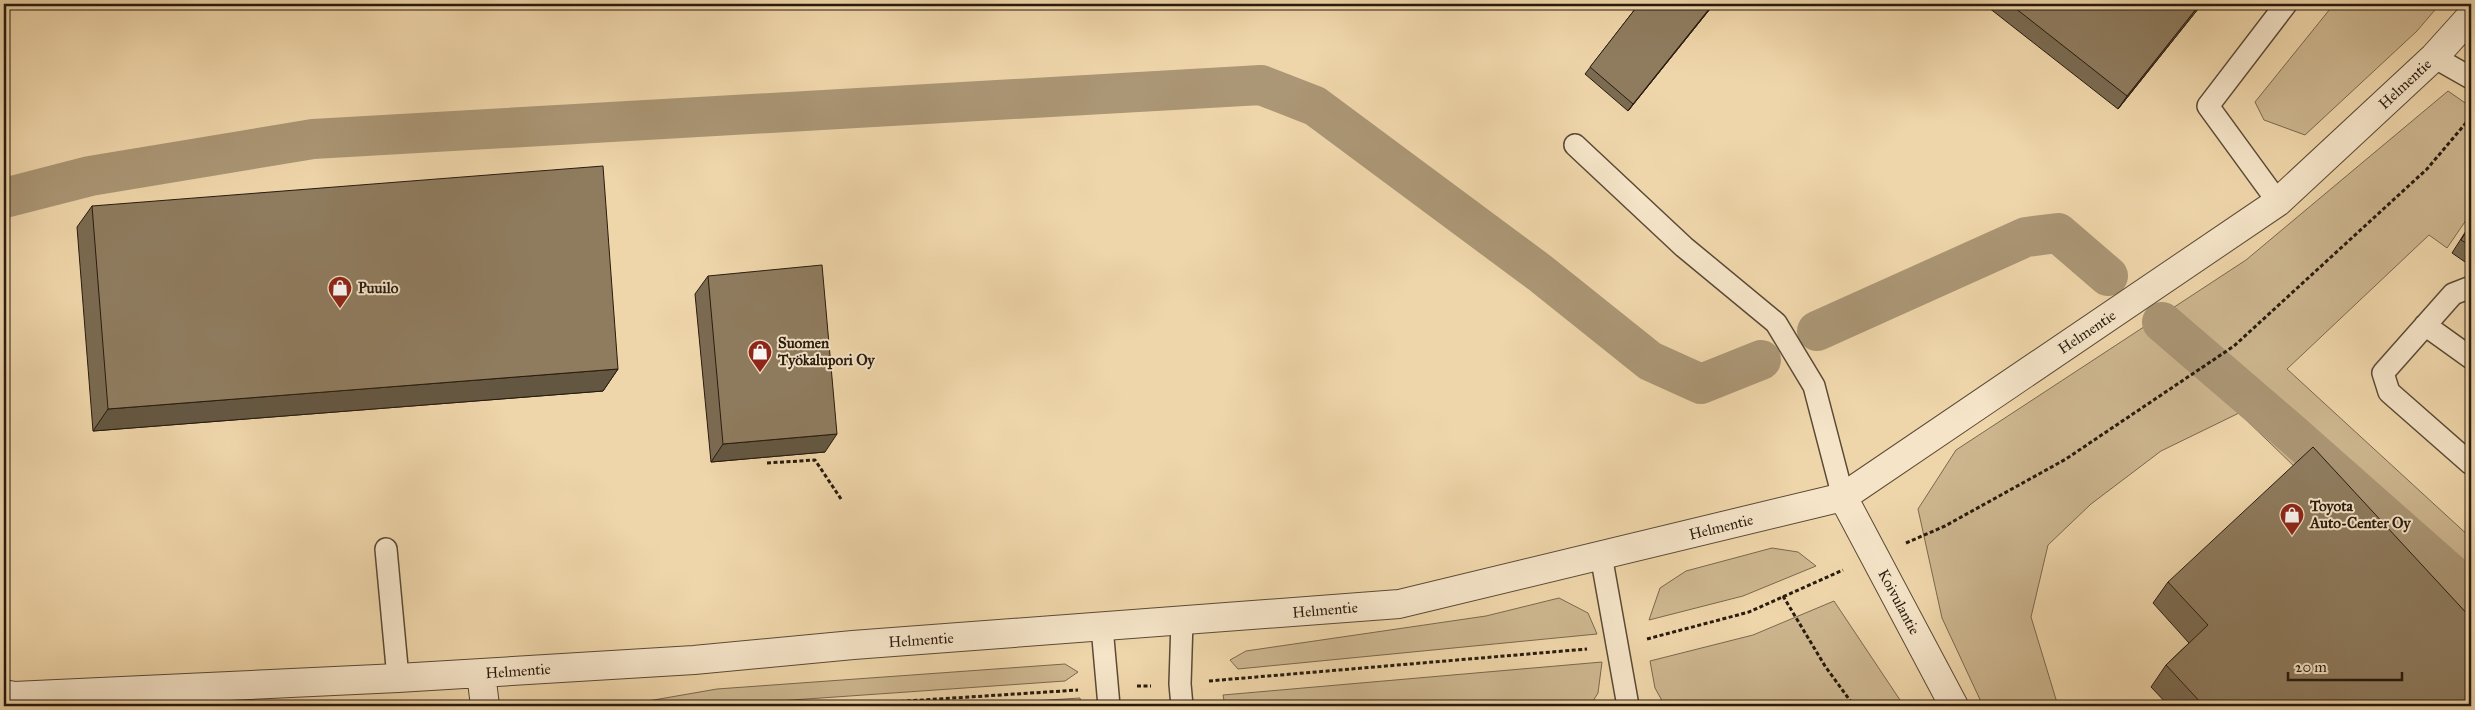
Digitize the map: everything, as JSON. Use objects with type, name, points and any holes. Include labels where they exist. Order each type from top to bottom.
[{"type":"street","name":"Helmentie","points":[[4,694],[14,696],[176,697],[398,678],[694,660],[853,645],[1182,622],[1399,604],[1843,497],[2278,202],[2434,57],[2471,16]]},
{"type":"street","name":"Koivulantie","points":[[1843,497],[1954,706]]},
{"type":"street","points":[[481,673],[485,706]]},
{"type":"lane","points":[[2278,202],[2208,106],[2286,4]]},
{"type":"lane","points":[[2434,57],[2471,78]]},
{"type":"lane","points":[[1575,145],[1684,247],[1776,323],[1814,386],[1843,497]]},
{"type":"lane","points":[[2471,287],[2452,294],[2383,373],[2389,392],[2471,464]]},
{"type":"lane","points":[[2425,325],[2471,358]]},
{"type":"lane","points":[[386,549],[398,678]]},
{"type":"lane","points":[[1602,555],[1628,706]]},
{"type":"lane","points":[[1182,622],[1180,684],[1182,706]]},
{"type":"lane","points":[[1102,627],[1109,706]]},
{"type":"path","points":[[767,464],[815,460],[841,499]]},
{"type":"path","points":[[1783,596],[1825,666],[1854,706]]},
{"type":"shaded area","points":[[2334,4],[2440,4],[2417,31],[2305,135],[2264,120],[2255,102]]},
{"type":"shaded area","points":[[2448,91],[2471,107],[2471,213],[2447,248],[2429,235],[2287,369],[2471,538],[2471,657],[2297,469],[2239,413],[2161,451],[2091,504],[2048,545],[2031,617],[2058,706],[1983,706],[1942,618],[1918,509],[1956,450],[2246,260]]},
{"type":"shaded area","points":[[1772,548],[1798,552],[1816,566],[1743,596],[1649,620],[1660,588],[1686,571]]},
{"type":"shaded area","points":[[1559,598],[1588,613],[1597,634],[1238,669],[1230,660],[1246,651],[1486,616]]},
{"type":"shaded area","points":[[1834,601],[1904,706],[1763,706],[1761,704],[1758,706],[1665,706],[1655,688],[1650,661],[1753,635]]},
{"type":"shaded area","points":[[1602,662],[1598,693],[1590,706],[1225,706],[1223,695]]},
{"type":"shaded area","points":[[1065,664],[1078,672],[1065,681],[706,706],[619,706],[717,689]]},
{"type":"shaded area","points":[[1080,698],[1081,706],[956,706]]},
{"type":"building","points":[[1639,4],[1713,4],[1633,104],[1590,67]]},
{"type":"building","points":[[2010,4],[2200,4],[2127,96]]},
{"type":"building","name":"Puuilo","points":[[603,166],[618,369],[108,409],[92,206]]},
{"type":"building","points":[[2471,224],[2471,246],[2461,240]]},
{"type":"building","name":"Suomen Työkalupori Oy","points":[[822,265],[837,434],[723,444],[708,276]]},
{"type":"building","name":"Toyota Auto-Center Oy","points":[[2313,447],[2471,618],[2471,706],[2204,706],[2166,665],[2208,625],[2168,582]]},
{"type":"waterway","points":[[4,198],[90,176],[313,139],[1261,85],[1315,106],[1540,273],[1650,361],[1701,384],[1761,360]]},
{"type":"waterway","points":[[1817,331],[2026,237],[2058,233],[2108,276]]},
{"type":"waterway","points":[[2162,322],[2471,592]]},
{"type":"place","name":"Puuilo","points":[[340,309]]},
{"type":"place","name":"Suomen Työkalupori Oy","points":[[760,373]]},
{"type":"place","name":"Toyota Auto-Center Oy","points":[[2292,536]]}]
